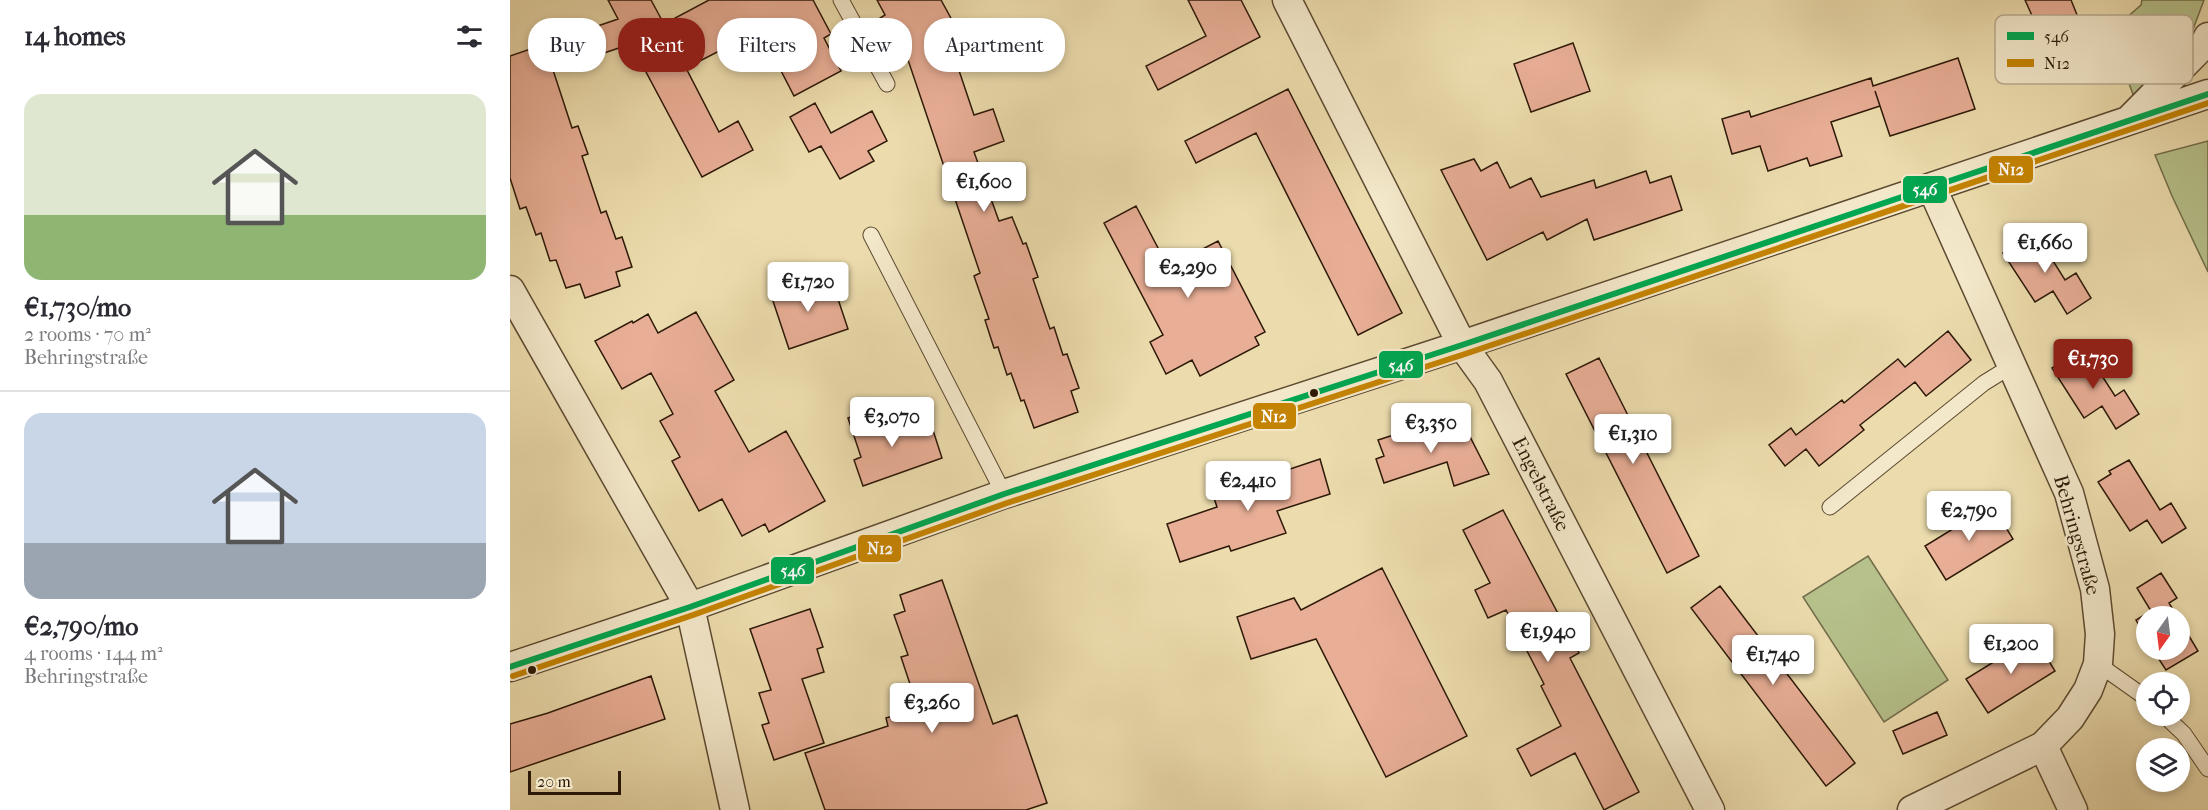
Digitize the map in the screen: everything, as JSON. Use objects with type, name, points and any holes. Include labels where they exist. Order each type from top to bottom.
[{"type":"street","name":"Engelstraße","points":[[1287,0],[1462,345],[1488,381],[1710,810]]},
{"type":"street","points":[[2193,55],[2208,37]]},
{"type":"street","points":[[2127,122],[2165,84]]},
{"type":"street","points":[[510,667],[690,607],[1004,494],[1462,345],[2208,94]]},
{"type":"street","name":"Behringstraße","points":[[1912,810],[2043,746],[2070,718],[2088,690],[2098,664],[2100,634],[2095,589],[2069,493],[1932,188]]},
{"type":"street","points":[[510,290],[690,607],[735,810]]},
{"type":"street","points":[[2043,746],[2073,810]]},
{"type":"lane","points":[[841,0],[887,84]]},
{"type":"lane","points":[[871,235],[1004,494]]},
{"type":"lane","points":[[1830,507],[1984,383],[2013,365]]},
{"type":"lane","points":[[2098,664],[2136,691]]},
{"type":"lane","points":[[2176,726],[2208,769]]},
{"type":"green space","points":[[2142,0],[2204,0],[2193,29],[2193,15],[2130,15],[2141,5]]},
{"type":"green space","points":[[2129,84],[2146,84],[2134,97]]},
{"type":"green space","points":[[2208,141],[2208,272],[2155,155]]},
{"type":"green space","points":[[1868,556],[1948,680],[1884,722],[1803,597]]},
{"type":"building","points":[[608,0],[651,0],[661,18],[618,18]]},
{"type":"building","points":[[709,0],[813,0],[829,30],[829,35],[824,38],[829,48],[829,72],[839,72],[794,96],[782,72],[817,72],[817,18],[717,18],[717,52],[705,58],[705,18],[675,18]]},
{"type":"building","points":[[877,0],[941,0],[951,18],[924,18],[924,72],[960,72],[974,115],[993,109],[1004,141],[974,152],[999,221],[1012,217],[1023,244],[1026,243],[1038,277],[1033,279],[1050,329],[1054,327],[1063,355],[1067,354],[1079,388],[1071,391],[1078,412],[1034,428],[1011,373],[1007,375],[998,347],[994,348],[985,320],[989,319],[974,276],[980,273],[912,72],[912,18],[880,18],[885,15]]},
{"type":"building","points":[[1188,0],[1241,0],[1260,37],[1158,90],[1146,66],[1206,36]]},
{"type":"building","points":[[2025,0],[2071,0],[2077,15],[2032,15]]},
{"type":"building","points":[[618,19],[618,48],[606,52],[606,23]]},
{"type":"building","points":[[1573,43],[1590,91],[1531,112],[1514,64]]},
{"type":"building","points":[[528,50],[528,72],[554,72],[572,128],[578,126],[588,154],[582,156],[601,213],[606,211],[616,239],[622,237],[632,267],[616,272],[620,286],[585,298],[580,284],[566,288],[556,260],[550,261],[541,233],[536,235],[526,207],[520,209],[510,178],[510,56]]},
{"type":"building","points":[[1958,58],[1975,109],[1890,136],[1880,106],[1831,122],[1842,156],[1810,166],[1807,158],[1768,171],[1760,146],[1732,154],[1722,119],[1749,111],[1751,117],[1871,78],[1873,86]]},
{"type":"building","points":[[646,72],[688,72],[719,132],[738,121],[753,150],[702,177]]},
{"type":"building","points":[[1288,89],[1402,313],[1358,335],[1256,133],[1196,163],[1185,141]]},
{"type":"building","points":[[815,103],[831,133],[872,111],[887,141],[868,151],[874,161],[840,179],[821,146],[809,152],[790,117]]},
{"type":"building","points":[[1474,159],[1481,171],[1497,162],[1510,188],[1531,178],[1541,197],[1594,180],[1596,188],[1646,171],[1650,183],[1671,176],[1682,210],[1594,240],[1587,219],[1547,240],[1543,232],[1487,260],[1441,170]]},
{"type":"building","points":[[1136,206],[1168,267],[1218,241],[1265,332],[1255,337],[1259,345],[1200,376],[1192,360],[1166,374],[1150,342],[1163,335],[1104,223]]},
{"type":"building","points":[[2035,232],[2065,280],[2076,273],[2091,298],[2067,314],[2053,291],[2035,302],[2003,253]]},
{"type":"building","points":[[805,280],[808,289],[832,281],[848,329],[789,349],[770,292]]},
{"type":"building","points":[[696,312],[734,380],[715,391],[749,452],[786,431],[825,501],[769,532],[765,524],[742,536],[722,499],[699,511],[672,461],[680,457],[660,421],[673,414],[651,373],[622,389],[595,341],[648,314],[658,333]]},
{"type":"building","points":[[1948,331],[1971,360],[1926,396],[1915,382],[1860,425],[1864,430],[1819,466],[1806,449],[1785,466],[1769,445],[1791,428],[1796,435],[1842,400],[1844,403],[1898,359],[1905,367]]},
{"type":"building","points":[[2084,348],[2115,396],[2124,390],[2139,414],[2116,429],[2102,406],[2084,418],[2052,368]]},
{"type":"building","points":[[1599,358],[1699,556],[1667,573],[1566,374]]},
{"type":"building","points":[[872,410],[878,429],[889,425],[891,431],[929,418],[942,458],[863,486],[854,460],[861,457],[848,418]]},
{"type":"building","points":[[1434,422],[1438,434],[1464,425],[1489,474],[1454,486],[1447,462],[1384,483],[1376,459],[1384,456],[1378,440]]},
{"type":"building","points":[[1320,459],[1330,494],[1277,511],[1286,533],[1231,551],[1229,546],[1180,562],[1167,524],[1217,507],[1213,495]]},
{"type":"building","points":[[2129,460],[2160,510],[2171,503],[2186,528],[2162,543],[2147,520],[2130,531],[2098,482],[2111,474],[2109,471]]},
{"type":"building","points":[[1992,505],[2013,539],[1946,580],[1925,546]]},
{"type":"building","points":[[1503,510],[1579,653],[1570,658],[1639,792],[1604,810],[1575,753],[1531,776],[1517,749],[1561,726],[1541,686],[1544,684],[1506,610],[1488,618],[1475,590],[1490,583],[1463,530]]},
{"type":"building","points":[[1382,568],[1467,736],[1386,777],[1316,639],[1251,659],[1237,617],[1294,598],[1301,610]]},
{"type":"building","points":[[2161,573],[2177,598],[2169,603],[2171,606],[2148,606],[2137,588]]},
{"type":"building","points":[[942,580],[993,724],[1017,715],[1047,803],[1026,810],[825,810],[805,753],[888,726],[886,718],[918,708],[901,657],[908,655],[894,615],[905,611],[900,595]]},
{"type":"building","points":[[1720,586],[1855,763],[1826,786],[1691,608]]},
{"type":"building","points":[[810,609],[823,647],[817,649],[824,672],[802,679],[824,743],[774,760],[762,725],[769,723],[759,693],[771,690],[750,629]]},
{"type":"building","points":[[2034,637],[2055,671],[1988,713],[1966,679]]},
{"type":"building","points":[[2190,638],[2198,651],[2190,656]]},
{"type":"building","points":[[2160,660],[2183,660],[2166,670]]},
{"type":"building","points":[[651,676],[665,719],[510,772],[510,724],[548,713]]},
{"type":"building","points":[[1937,712],[1947,735],[1903,754],[1893,731]]},
{"type":"transit line","name":"546","points":[[510,667],[690,607],[1004,494],[1462,345],[2208,94]]},
{"type":"transit line","name":"N12","points":[[513,676],[693,615],[1007,503],[1465,354],[2208,103]]}]
